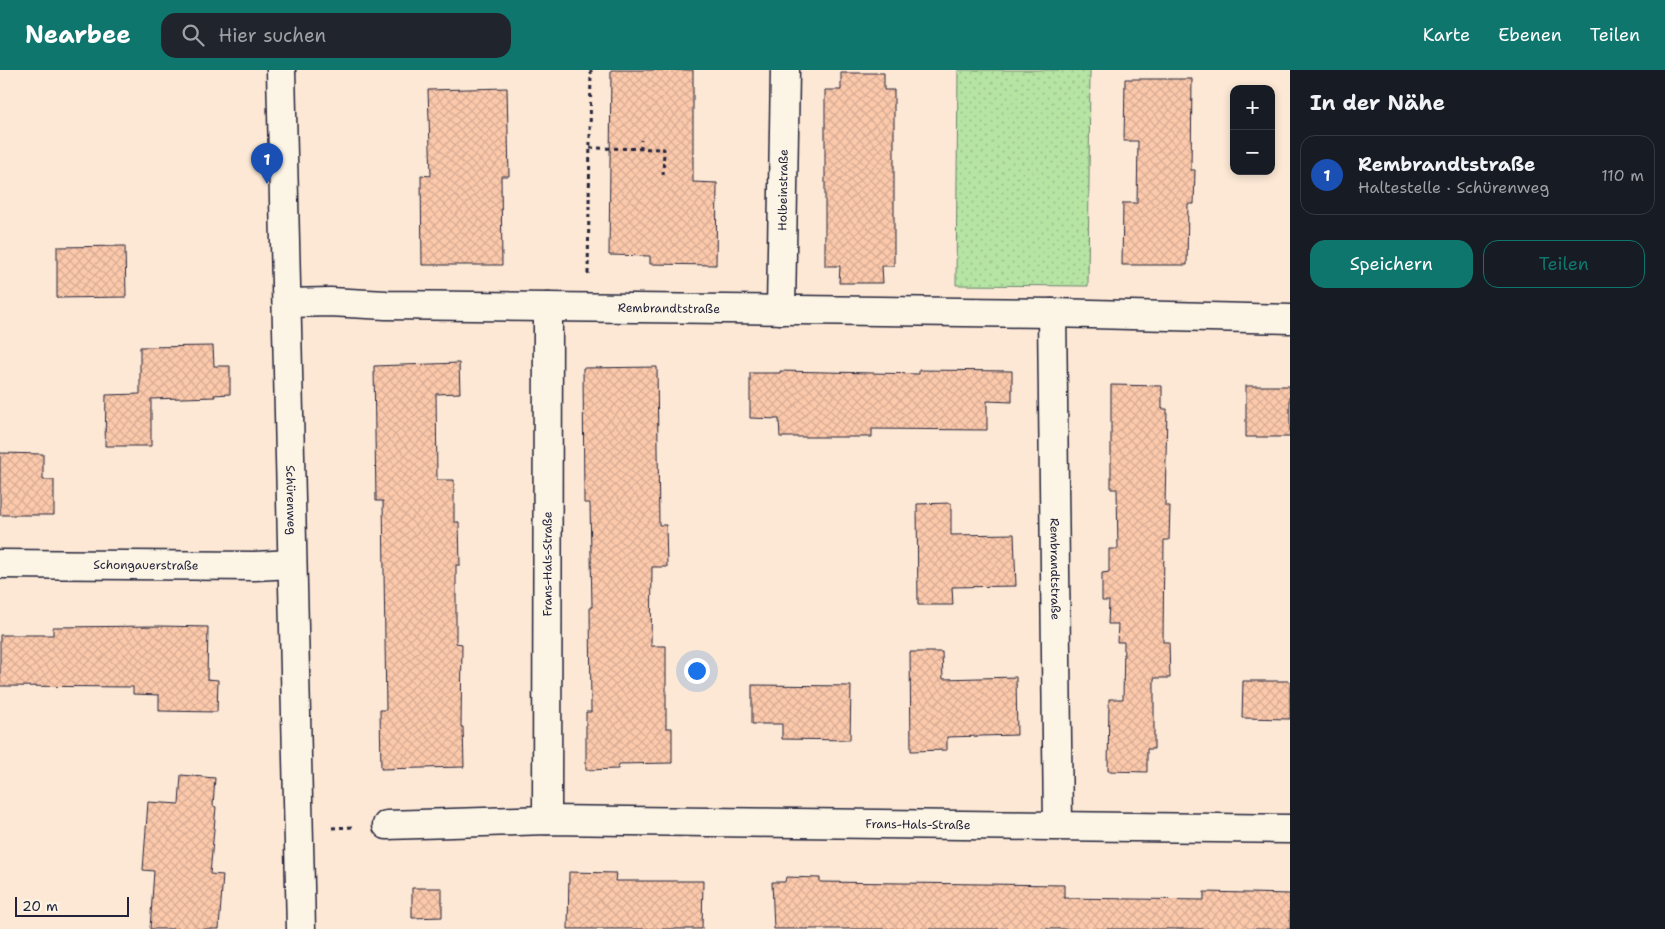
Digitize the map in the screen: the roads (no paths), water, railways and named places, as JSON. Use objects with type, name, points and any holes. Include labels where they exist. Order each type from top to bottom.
[{"type":"street","name":"Schürenweg","points":[[281,70],[301,929]]},
{"type":"street","name":"Holbeinstraße","points":[[781,310],[785,70]]},
{"type":"street","name":"Rembrandtstraße","points":[[287,303],[330,302],[386,305],[1052,313],[1290,319]]},
{"type":"street","name":"Frans-Hals-Straße","points":[[547,820],[548,307]]},
{"type":"street","name":"Rembrandtstraße","points":[[1052,313],[1058,825]]},
{"type":"street","name":"Schongauerstraße","points":[[0,564],[255,566],[292,564]]},
{"type":"street","name":"Frans-Hals-Straße","points":[[387,825],[547,820],[1290,829]]},
{"type":"place","name":"Rembrandtstraße","points":[[267,184]]}]
